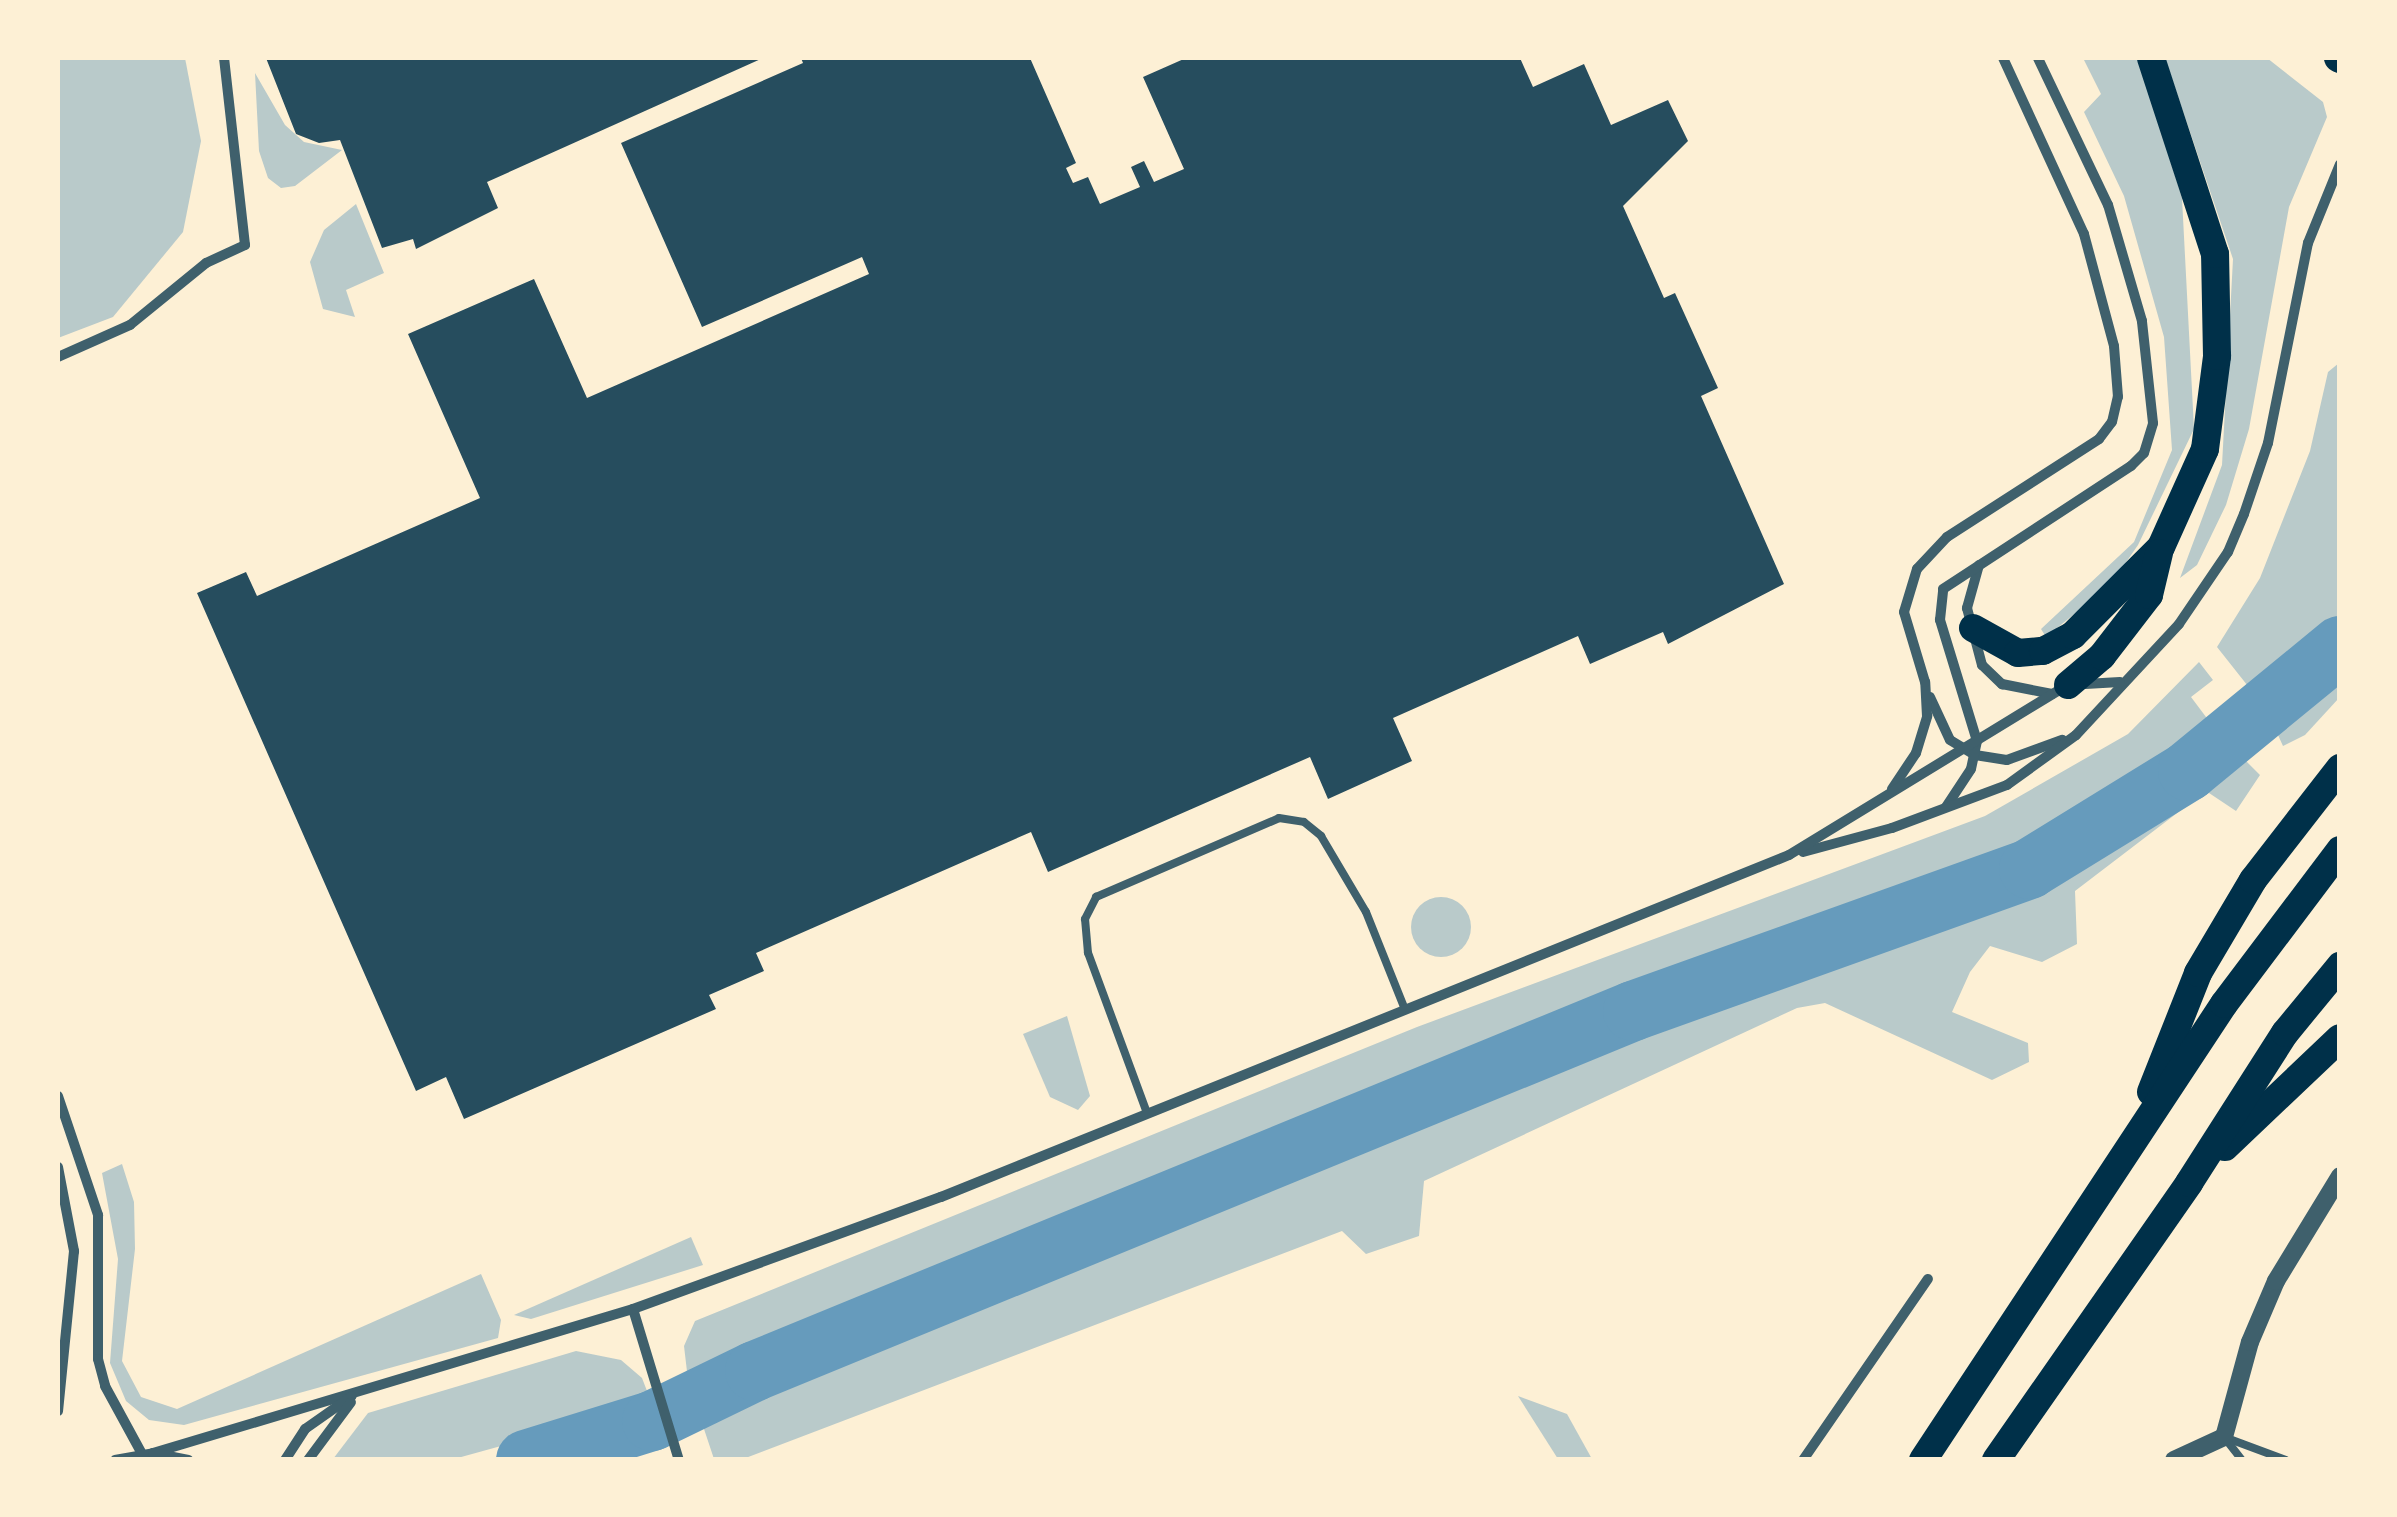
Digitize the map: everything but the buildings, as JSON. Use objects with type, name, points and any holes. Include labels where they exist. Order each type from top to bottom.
[{"type":"highway","points":[[2061,690],[2102,656],[2149,595],[2161,547],[2205,448],[2217,356],[2215,271],[2182,139],[2152,58]]},
{"type":"highway","points":[[1973,628],[2005,651],[2043,652],[2108,606],[2161,547]]},
{"type":"highway","points":[[2133,1140],[2198,972],[2253,880],[2340,768]]},
{"type":"highway","points":[[1923,1460],[2133,1140],[2340,850]]},
{"type":"highway","points":[[1996,1460],[2189,1184],[2285,1033],[2340,966]]},
{"type":"highway","points":[[2189,1184],[2340,1038]]},
{"type":"street","points":[[58,357],[130,325],[206,264],[245,245],[224,58]]},
{"type":"street","points":[[2003,58],[2084,234],[2114,346],[2118,397],[2112,422],[2099,439],[1947,537],[1917,570],[1904,612],[1945,732],[1970,752],[2007,760],[2076,734]]},
{"type":"street","points":[[1977,742],[1940,604],[1943,590],[2132,466],[2144,452],[2153,423],[2142,321],[2108,205],[2038,58]]},
{"type":"street","points":[[115,1460],[634,1309],[832,1240],[1789,856],[2007,785],[2076,734],[2204,591],[2244,514],[2273,424],[2308,243],[2340,164]]},
{"type":"street","points":[[1980,564],[1967,608],[1991,677],[2061,690],[2120,682]]},
{"type":"street","points":[[1886,795],[1924,734],[1925,682]]},
{"type":"street","points":[[1945,808],[1977,742],[2061,690]]},
{"type":"street","points":[[1789,856],[1886,795],[1970,752]]},
{"type":"street","points":[[58,1096],[98,1215],[98,1359],[104,1386],[148,1453],[188,1460]]},
{"type":"street","points":[[58,1166],[74,1252],[58,1411]]},
{"type":"street","points":[[2174,1460],[2224,1437],[2250,1342],[2276,1281],[2340,1176]]},
{"type":"street","points":[[1802,1460],[1928,1279]]},
{"type":"street","points":[[634,1309],[679,1460]]},
{"type":"street","points":[[285,1460],[305,1428],[362,1390]]},
{"type":"street","points":[[308,1460],[362,1390]]},
{"type":"lane","points":[[1147,1114],[1088,954],[1084,919],[1096,897],[1279,818],[1304,822],[1321,836],[1366,912],[1404,1008]]},
{"type":"lane","points":[[2224,1437],[2242,1460]]},
{"type":"lane","points":[[2224,1437],[2286,1460]]},
{"type":"shaded area","points":[[58,58],[185,58],[201,141],[183,232],[113,317],[58,338]]},
{"type":"shaded area","points":[[2083,58],[2138,58],[2182,198],[2194,429],[2138,545],[2111,584],[2046,637],[2041,629],[2134,542],[2172,450],[2164,337],[2124,196],[2084,112],[2101,94]]},
{"type":"shaded area","points":[[2165,58],[2267,58],[2323,102],[2327,117],[2289,207],[2249,429],[2226,505],[2197,565],[2180,578],[2222,465],[2233,259]]},
{"type":"shaded area","points":[[255,73],[285,125],[304,142],[342,150],[295,186],[281,188],[268,178],[259,151]]},
{"type":"shaded area","points":[[356,204],[384,273],[346,290],[355,317],[323,309],[310,262],[324,230]]},
{"type":"shaded area","points":[[2339,363],[2339,615],[2255,695],[2217,647],[2260,578],[2310,451],[2328,372]]},
{"type":"shaded area","points":[[2199,662],[2213,680],[2191,697],[2218,733],[2025,858],[1552,1026],[883,1311],[688,1380],[684,1346],[695,1321],[1417,1027],[1985,816],[2128,734]]},
{"type":"shaded area","points":[[2339,664],[2339,698],[2305,735],[2283,746],[2268,713]]},
{"type":"shaded area","points":[[2229,744],[2260,775],[2236,811],[2206,791],[2075,891],[2077,944],[2042,962],[1990,946],[1970,972],[1952,1012],[2028,1043],[2029,1062],[1992,1080],[1825,1003],[1797,1008],[1424,1181],[1419,1236],[1366,1254],[1342,1231],[743,1459],[714,1459],[702,1423],[784,1381],[1640,1025],[2031,880]]},
{"type":"shaded area","points":[[1441,897],[1462,906],[1471,927],[1462,948],[1441,957],[1420,948],[1411,927],[1420,906]]},
{"type":"shaded area","points":[[1067,1016],[1090,1096],[1078,1110],[1050,1097],[1023,1034]]},
{"type":"shaded area","points":[[122,1164],[134,1202],[135,1249],[122,1361],[141,1397],[177,1409],[481,1274],[501,1320],[498,1338],[184,1425],[149,1420],[126,1401],[110,1363],[118,1259],[102,1173]]},
{"type":"shaded area","points":[[691,1237],[703,1265],[531,1319],[514,1315]]},
{"type":"shaded area","points":[[576,1351],[621,1360],[642,1378],[652,1404],[454,1459],[333,1459],[368,1413]]},
{"type":"shaded area","points":[[1518,1396],[1567,1414],[1592,1459],[1558,1459]]},
{"type":"waterway","points":[[526,1460],[652,1421],[755,1371],[1633,1011],[2029,869],[2188,771],[2340,646]]}]
